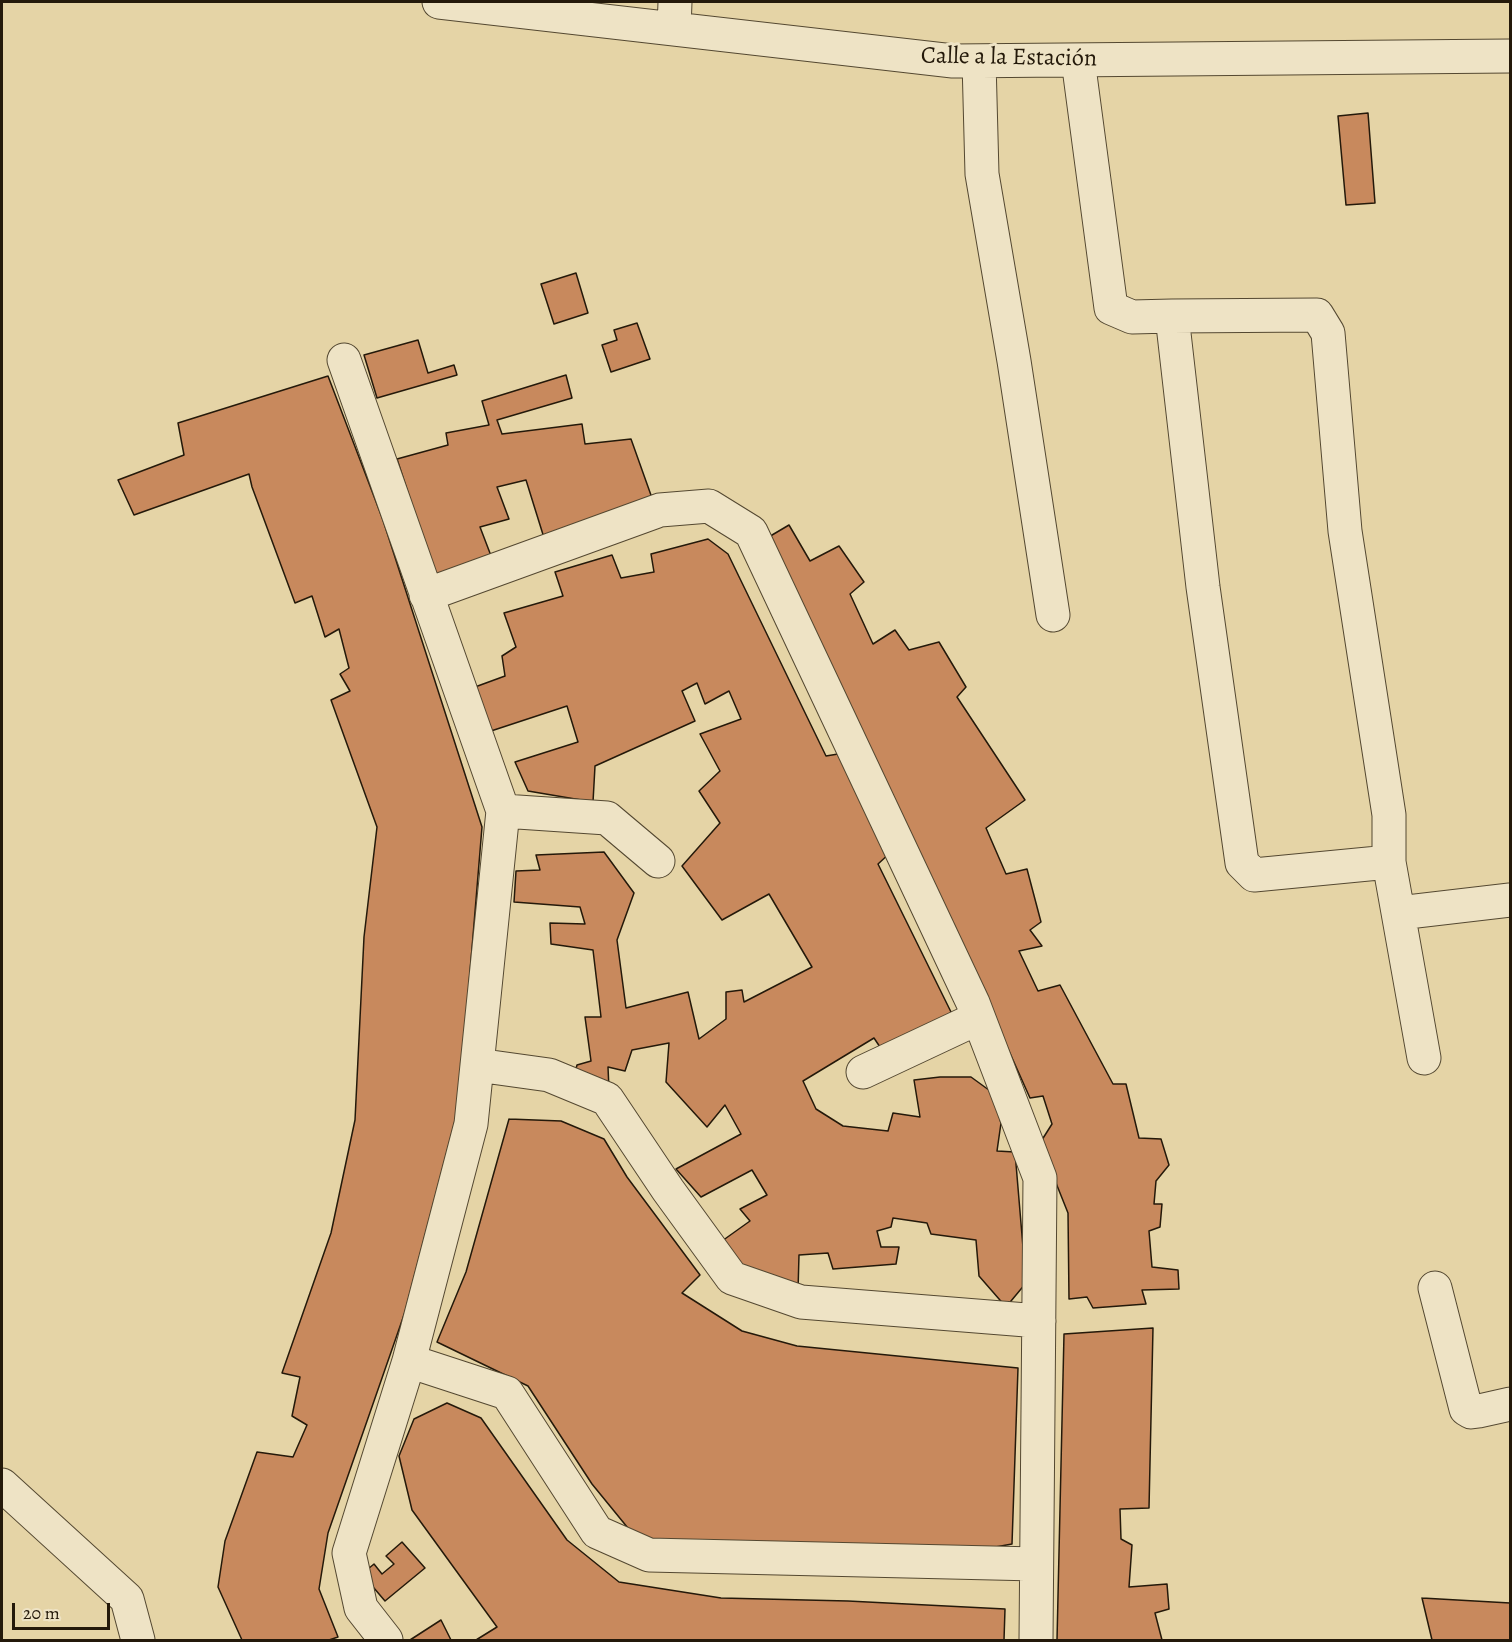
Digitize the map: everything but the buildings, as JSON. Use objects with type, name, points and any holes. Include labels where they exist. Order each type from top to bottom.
[{"type":"street","name":"Calle a la Estación","points":[[439,2],[675,15],[953,61],[1510,56]]},
{"type":"street","points":[[1078,60],[1111,308],[1132,317],[1317,315],[1328,333],[1345,531],[1389,815],[1389,862],[1424,1058]]},
{"type":"street","points":[[979,61],[981,174],[1014,362],[1053,615]]},
{"type":"street","points":[[1172,316],[1203,587],[1242,863],[1254,875],[1389,862]]},
{"type":"street","points":[[344,360],[503,812],[471,1124],[410,1361],[349,1553],[362,1608],[386,1641]]},
{"type":"street","points":[[426,595],[660,510],[708,506],[751,532],[978,1018],[1040,1178],[1036,1641]]},
{"type":"street","points":[[503,812],[607,818],[658,861]]},
{"type":"street","points":[[1398,913],[1510,900]]},
{"type":"street","points":[[863,1072],[978,1018]]},
{"type":"street","points":[[477,1065],[549,1075],[607,1100],[668,1190],[732,1278],[801,1302],[1039,1321]]},
{"type":"street","points":[[1435,1288],[1466,1409],[1472,1412],[1510,1404]]},
{"type":"street","points":[[410,1361],[507,1393],[597,1532],[649,1555],[1036,1564]]},
{"type":"street","points":[[2,1485],[127,1599],[138,1641]]}]
